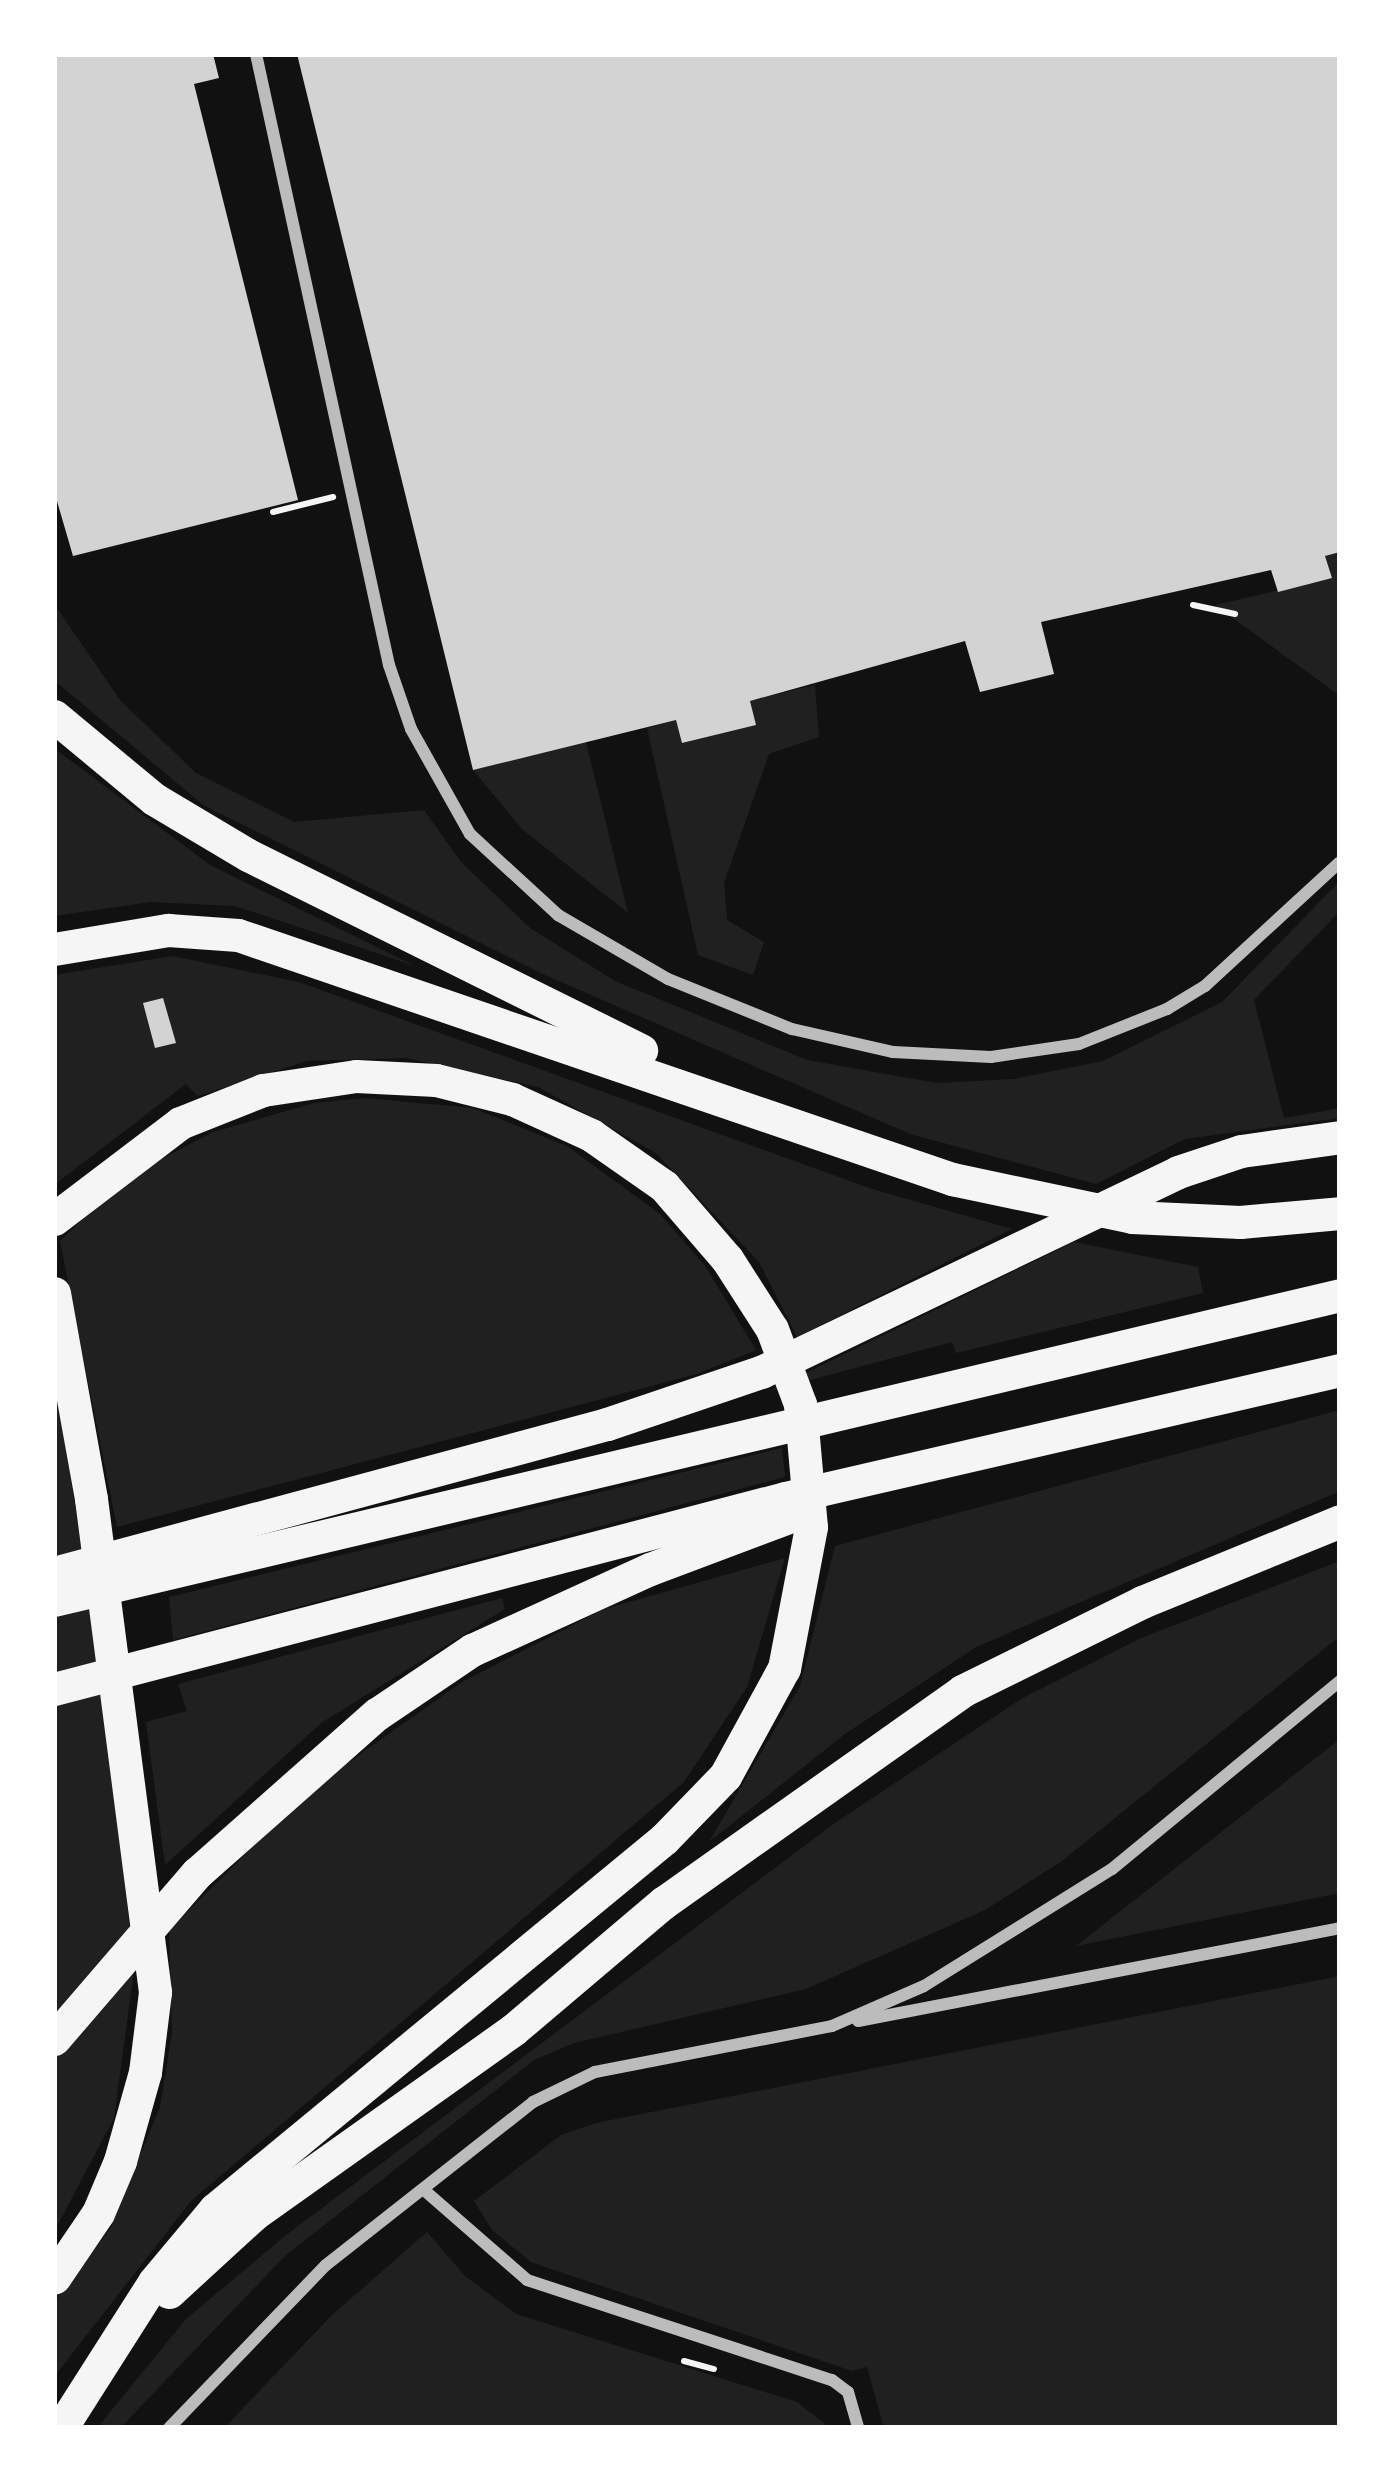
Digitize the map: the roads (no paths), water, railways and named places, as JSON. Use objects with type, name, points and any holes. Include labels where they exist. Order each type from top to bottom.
[{"type":"highway","points":[[54,716],[154,799],[248,855],[778,1118]]},
{"type":"highway","points":[[58,948],[168,930],[238,934],[952,1179],[1132,1217],[1240,1222],[1340,1213]]},
{"type":"highway","points":[[54,1219],[180,1123],[263,1090],[356,1076],[474,1090],[591,1135],[664,1186],[727,1259],[772,1329],[800,1404],[811,1527],[784,1668],[725,1776],[664,1839],[215,2209],[154,2282],[122,2341],[61,2428]]},
{"type":"highway","points":[[54,1600],[162,1558],[607,1424],[761,1372],[1214,1159],[1340,1137]]},
{"type":"highway","points":[[54,1293],[91,1499],[155,1992],[145,2072],[120,2161],[98,2213],[54,2278]]},
{"type":"highway","points":[[54,1573],[162,1558],[776,1425],[1340,1295]]},
{"type":"highway","points":[[54,1689],[785,1509],[874,1480],[1340,1370]]},
{"type":"highway","points":[[54,2039],[197,1873],[377,1714],[472,1650],[785,1509]]},
{"type":"highway","points":[[122,2341],[254,2214],[513,2030],[663,1903],[962,1691],[1142,1602],[1340,1521]]},
{"type":"street","points":[[256,54],[389,665],[411,729],[470,833],[558,915],[668,979],[824,1037],[946,1056],[1062,1048],[1167,1009],[1205,986],[1340,862]]},
{"type":"street","points":[[832,2026],[1012,1938],[1112,1869],[1340,1681]]},
{"type":"street","points":[[169,2428],[326,2265],[562,2085],[832,2026],[1340,1928]]},
{"type":"street","points":[[424,2190],[526,2280],[832,2380],[848,2392],[858,2428]]}]
